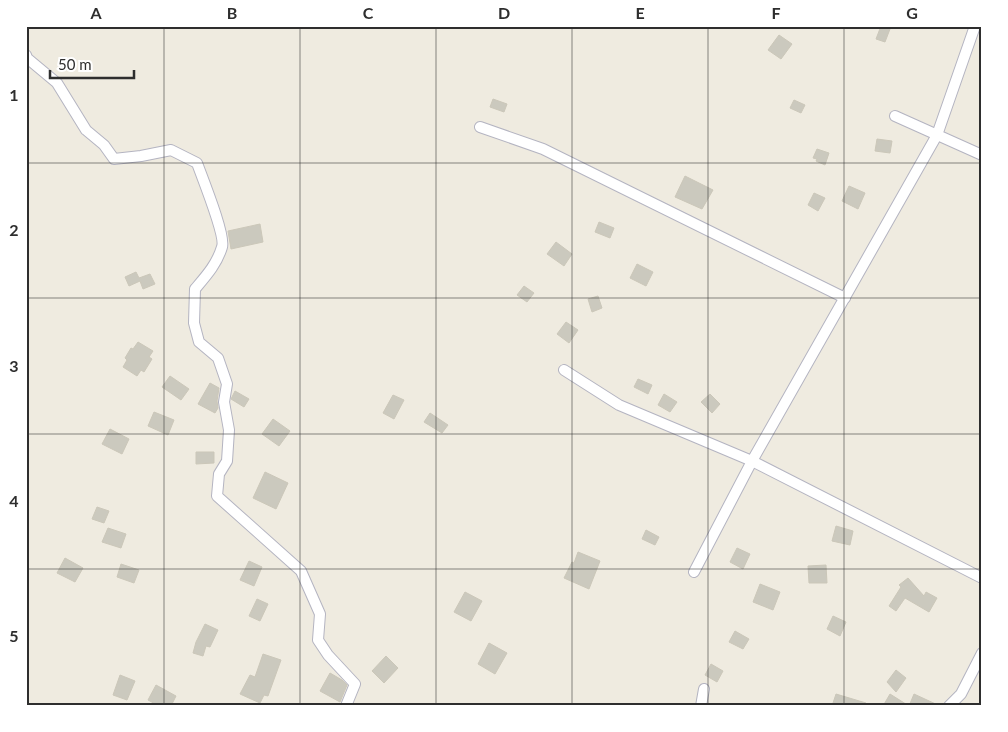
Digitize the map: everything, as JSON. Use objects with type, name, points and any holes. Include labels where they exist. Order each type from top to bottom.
[{"type":"street","points":[[694,572],[752,461],[937,135],[975,26]]},
{"type":"street","points":[[26,55],[57,84],[86,130],[104,145],[114,159],[171,150],[197,163],[212,202],[223,245],[214,267],[195,288],[194,323],[199,342],[218,358],[227,384],[224,402],[229,430],[227,461],[219,474],[217,496],[301,572],[320,614],[318,640],[328,655],[355,684],[346,706]]},
{"type":"street","points":[[895,116],[982,155]]},
{"type":"street","points":[[480,127],[543,150],[844,298]]},
{"type":"street","points":[[564,370],[619,405],[752,461],[982,578]]},
{"type":"street","points":[[949,706],[961,694],[982,653]]},
{"type":"street","points":[[701,706],[704,688]]},
{"type":"building","points":[[881,26],[890,29],[885,42],[876,39]]},
{"type":"building","points":[[779,35],[792,44],[781,59],[768,50]]},
{"type":"building","points":[[493,99],[507,104],[504,112],[490,107]]},
{"type":"building","points":[[794,100],[805,105],[801,113],[790,108]]},
{"type":"building","points":[[877,139],[892,141],[890,153],[875,151]]},
{"type":"building","points":[[817,149],[829,153],[825,165],[813,158]]},
{"type":"building","points":[[685,176],[713,190],[702,209],[675,197]]},
{"type":"building","points":[[849,186],[865,193],[858,209],[842,201]]},
{"type":"building","points":[[814,193],[825,198],[818,211],[808,205]]},
{"type":"building","points":[[599,222],[614,228],[610,238],[595,232]]},
{"type":"building","points":[[260,224],[263,242],[231,249],[228,231]]},
{"type":"building","points":[[556,242],[572,254],[564,266],[547,254]]},
{"type":"building","points":[[637,264],[653,272],[646,286],[630,278]]},
{"type":"building","points":[[136,272],[139,278],[150,274],[155,284],[143,289],[140,281],[129,286],[125,277]]},
{"type":"building","points":[[524,286],[534,293],[527,302],[517,295]]},
{"type":"building","points":[[598,296],[602,308],[592,312],[588,299]]},
{"type":"building","points":[[566,322],[578,330],[569,343],[557,334]]},
{"type":"building","points":[[138,342],[153,351],[149,357],[152,359],[144,372],[141,370],[137,376],[123,367],[127,360],[125,358],[131,348],[133,349]]},
{"type":"building","points":[[170,376],[189,389],[181,400],[162,387]]},
{"type":"building","points":[[638,379],[652,385],[648,394],[634,387]]},
{"type":"building","points":[[210,383],[219,388],[218,408],[215,413],[198,404]]},
{"type":"building","points":[[235,391],[249,399],[244,407],[231,399]]},
{"type":"building","points":[[664,394],[677,402],[670,412],[658,405]]},
{"type":"building","points":[[710,394],[720,404],[712,413],[701,402]]},
{"type":"building","points":[[393,395],[404,400],[394,419],[383,413]]},
{"type":"building","points":[[154,412],[174,420],[168,435],[148,426]]},
{"type":"building","points":[[430,413],[448,425],[442,433],[424,422]]},
{"type":"building","points":[[273,419],[290,431],[279,446],[262,434]]},
{"type":"building","points":[[110,429],[129,439],[122,454],[102,444]]},
{"type":"building","points":[[196,452],[214,452],[214,463],[196,464]]},
{"type":"building","points":[[265,472],[288,483],[276,509],[253,498]]},
{"type":"building","points":[[97,507],[109,511],[104,523],[92,519]]},
{"type":"building","points":[[836,526],[853,531],[850,545],[832,541]]},
{"type":"building","points":[[108,528],[126,534],[121,548],[102,542]]},
{"type":"building","points":[[646,530],[659,537],[655,545],[642,539]]},
{"type":"building","points":[[737,548],[750,554],[743,569],[730,562]]},
{"type":"building","points":[[578,552],[600,561],[589,589],[564,578],[572,562],[574,563]]},
{"type":"building","points":[[65,558],[83,568],[75,582],[57,573]]},
{"type":"building","points":[[249,561],[262,567],[254,586],[240,580]]},
{"type":"building","points":[[121,564],[139,570],[134,583],[117,577]]},
{"type":"building","points":[[826,565],[827,583],[809,583],[808,566]]},
{"type":"building","points":[[908,578],[924,596],[926,592],[937,598],[929,612],[905,598],[896,611],[889,606],[901,587],[899,585]]},
{"type":"building","points":[[760,584],[780,592],[773,610],[753,602]]},
{"type":"building","points":[[465,592],[482,601],[471,621],[454,612]]},
{"type":"building","points":[[257,599],[268,604],[260,621],[249,616]]},
{"type":"building","points":[[833,616],[846,622],[840,636],[827,629]]},
{"type":"building","points":[[205,624],[218,630],[210,647],[206,646],[203,656],[193,653]]},
{"type":"building","points":[[735,631],[749,639],[743,649],[729,642]]},
{"type":"building","points":[[489,643],[507,653],[495,674],[478,664]]},
{"type":"building","points":[[263,654],[281,660],[268,696],[264,695],[260,703],[240,694],[250,675],[255,677]]},
{"type":"building","points":[[386,656],[398,668],[384,683],[372,671]]},
{"type":"building","points":[[711,664],[723,671],[717,682],[705,675]]},
{"type":"building","points":[[896,670],[906,678],[896,692],[887,682]]},
{"type":"building","points":[[330,673],[347,685],[340,702],[320,691]]},
{"type":"building","points":[[120,675],[135,681],[127,700],[113,695]]},
{"type":"building","points":[[156,685],[176,696],[171,706],[159,706],[148,700]]},
{"type":"building","points":[[836,694],[866,703],[866,706],[832,706]]},
{"type":"building","points":[[890,694],[909,706],[883,706]]},
{"type":"building","points":[[914,694],[940,706],[909,706]]}]
